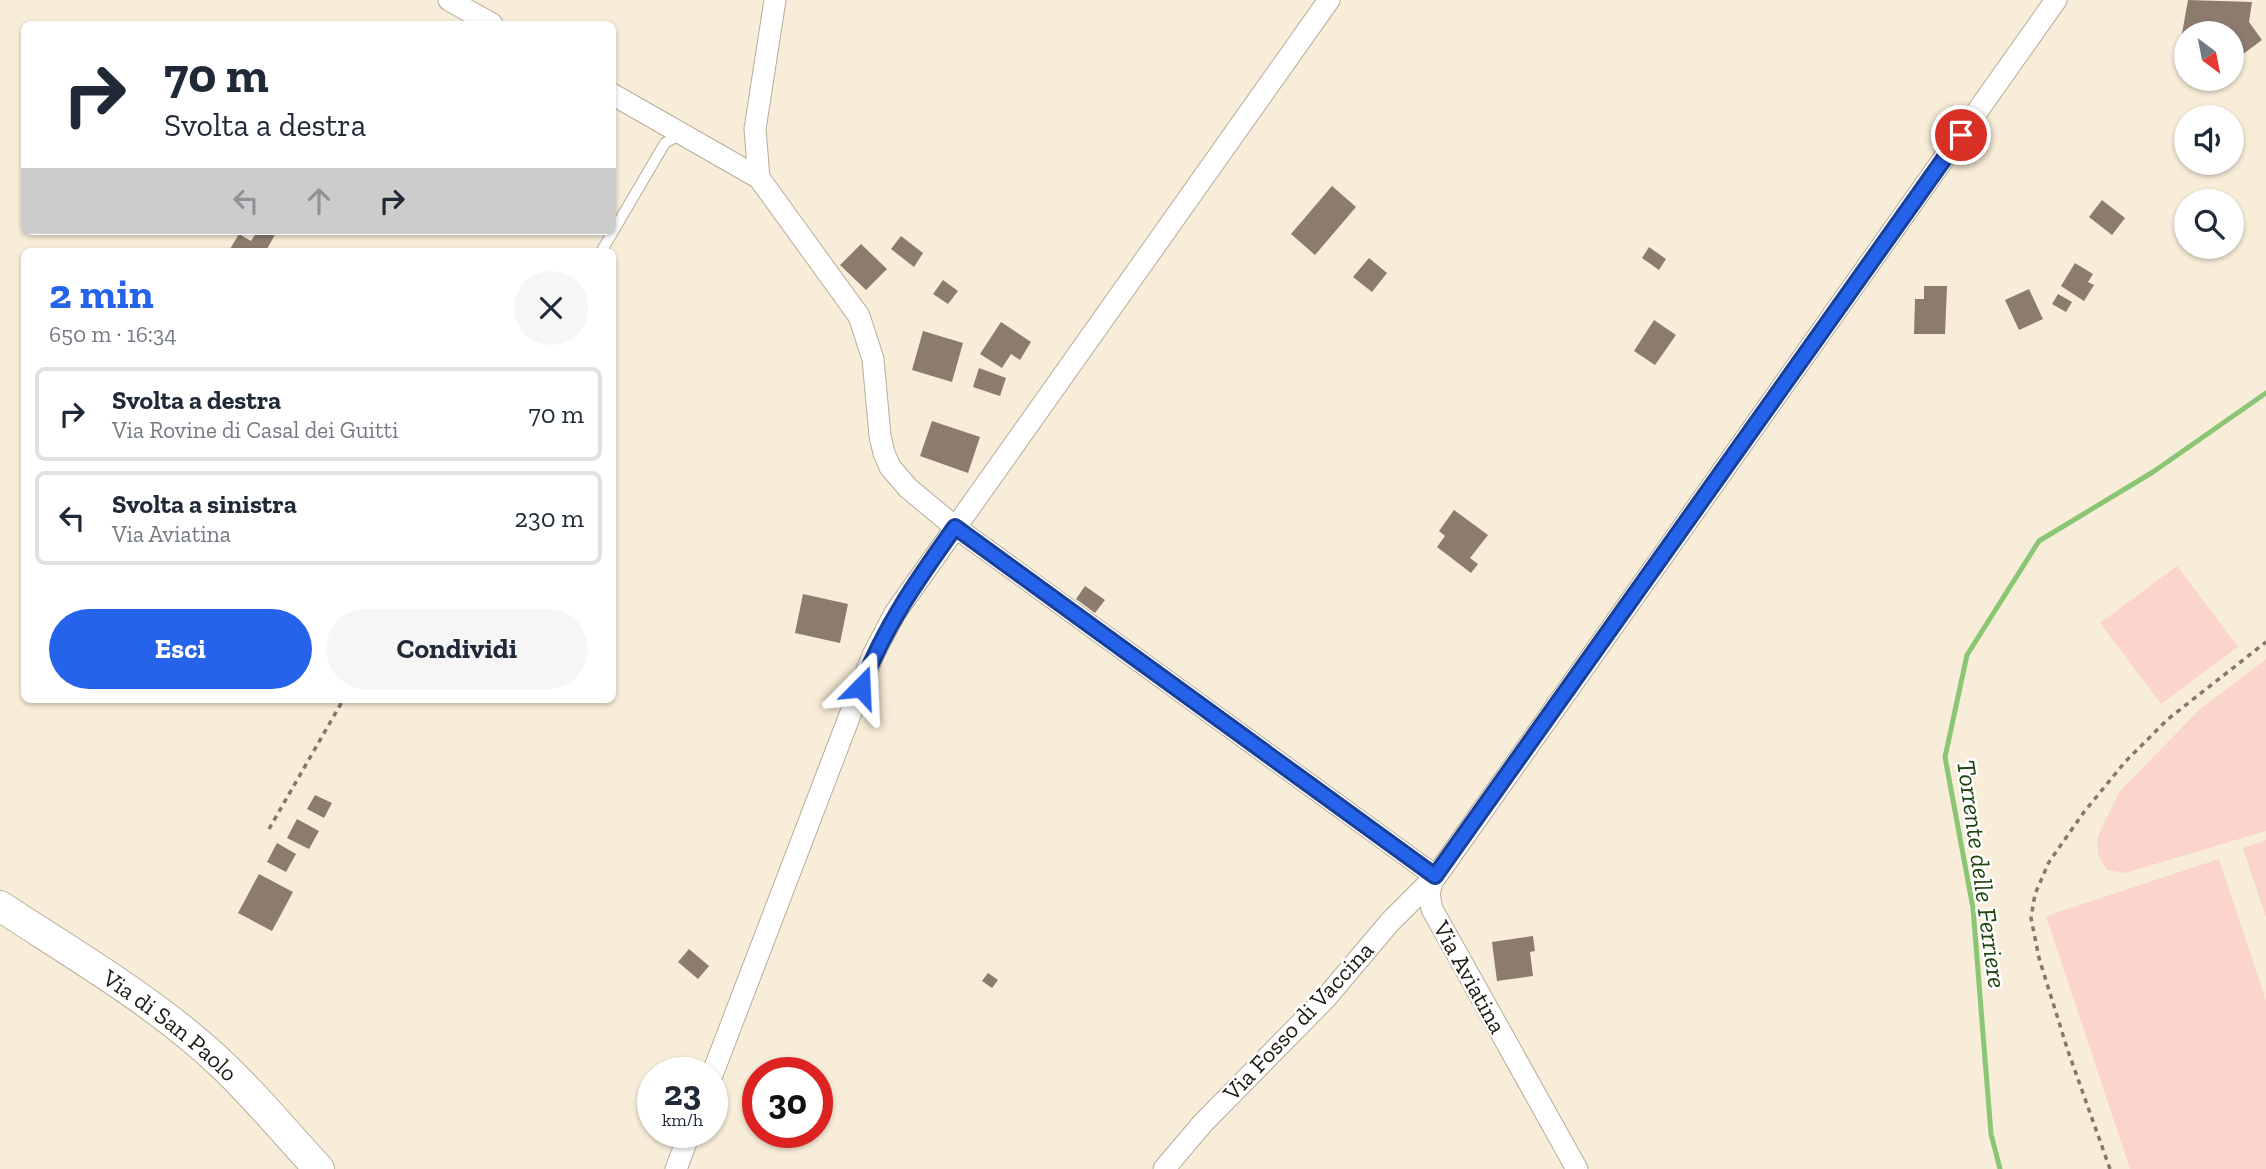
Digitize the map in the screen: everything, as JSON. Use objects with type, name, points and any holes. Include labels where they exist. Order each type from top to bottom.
[{"type":"street","points":[[449,0],[487,21]]},
{"type":"street","points":[[759,178],[755,129],[775,0]]},
{"type":"street","points":[[719,1057],[873,655],[901,604],[1329,0]]},
{"type":"street","points":[[616,96],[759,178],[849,300],[862,322],[873,359],[884,453],[890,467],[908,488],[955,527],[1435,876],[2056,0]]},
{"type":"street","name":"Via Fosso di Vaccina","points":[[1164,1169],[1203,1123],[1325,999],[1377,936],[1435,876]]},
{"type":"street","name":"Via Aviatina","points":[[1435,876],[1429,894],[1432,909],[1577,1169]]},
{"type":"street","name":"Via di San Paolo","points":[[0,906],[159,1011],[239,1080],[319,1169]]},
{"type":"street","points":[[676,1169],[684,1148]]},
{"type":"lane","points":[[616,227],[666,143],[681,134]]},
{"type":"path","points":[[2110,1169],[2068,1051],[2039,958],[2031,918],[2035,894],[2049,862],[2125,761],[2168,719],[2266,642]]},
{"type":"path","points":[[269,829],[341,703]]},
{"type":"shaded area","points":[[2177,566],[2238,647],[2161,704],[2100,623]]},
{"type":"shaded area","points":[[2266,659],[2266,831],[2125,873],[2107,870],[2098,855],[2097,838],[2120,791],[2199,710]]},
{"type":"shaded area","points":[[2266,840],[2266,917],[2243,848]]},
{"type":"shaded area","points":[[2219,859],[2266,1001],[2266,1169],[2130,1169],[2046,916]]},
{"type":"building","points":[[2188,0],[2252,2],[2249,22],[2262,40],[2244,53],[2244,21],[2184,21]]},
{"type":"building","points":[[1332,186],[1356,207],[1315,255],[1291,234]]},
{"type":"building","points":[[2102,200],[2125,218],[2112,235],[2089,217]]},
{"type":"building","points":[[238,235],[251,241],[255,235],[275,235],[268,248],[231,248]]},
{"type":"building","points":[[901,236],[923,253],[914,267],[891,249]]},
{"type":"building","points":[[861,244],[887,269],[866,290],[840,265]]},
{"type":"building","points":[[1649,247],[1666,259],[1659,270],[1642,258]]},
{"type":"building","points":[[1369,258],[1387,273],[1372,292],[1353,277]]},
{"type":"building","points":[[2075,263],[2093,274],[2088,282],[2094,285],[2084,301],[2061,286]]},
{"type":"building","points":[[943,280],[958,291],[948,304],[933,294]]},
{"type":"building","points":[[1924,286],[1947,286],[1945,334],[1914,334],[1915,299],[1924,299]]},
{"type":"building","points":[[2029,289],[2043,319],[2019,330],[2005,300]]},
{"type":"building","points":[[2058,294],[2072,302],[2066,312],[2052,304]]},
{"type":"building","points":[[1654,320],[1676,335],[1655,365],[1634,351]]},
{"type":"building","points":[[1001,322],[1031,342],[1020,360],[1011,354],[1002,368],[980,354]]},
{"type":"building","points":[[923,331],[963,343],[952,382],[912,370]]},
{"type":"building","points":[[979,368],[1006,378],[1000,396],[973,387]]},
{"type":"building","points":[[932,421],[980,437],[968,473],[920,456]]},
{"type":"building","points":[[1454,510],[1488,535],[1470,558],[1478,564],[1471,573],[1437,547],[1445,536],[1439,531]]},
{"type":"building","points":[[1085,586],[1105,600],[1095,613],[1076,599]]},
{"type":"building","points":[[803,594],[848,604],[840,643],[795,633]]},
{"type":"building","points":[[315,795],[332,803],[324,818],[307,809]]},
{"type":"building","points":[[297,819],[319,831],[309,849],[287,838]]},
{"type":"building","points":[[277,843],[296,854],[286,872],[267,862]]},
{"type":"building","points":[[259,874],[293,892],[272,931],[238,913]]},
{"type":"building","points":[[1533,936],[1535,951],[1530,952],[1533,976],[1497,981],[1492,942]]},
{"type":"building","points":[[689,949],[709,966],[698,979],[678,962]]},
{"type":"building","points":[[988,973],[998,980],[992,988],[982,981]]},
{"type":"waterway","name":"Torrente delle Ferriere","points":[[2000,1169],[1991,1134],[1973,908],[1945,757],[1967,655],[2039,541],[2153,472],[2266,393]]},
{"type":"route","points":[[861,687],[873,655],[895,613],[955,527],[1435,876],[1961,135]]}]
